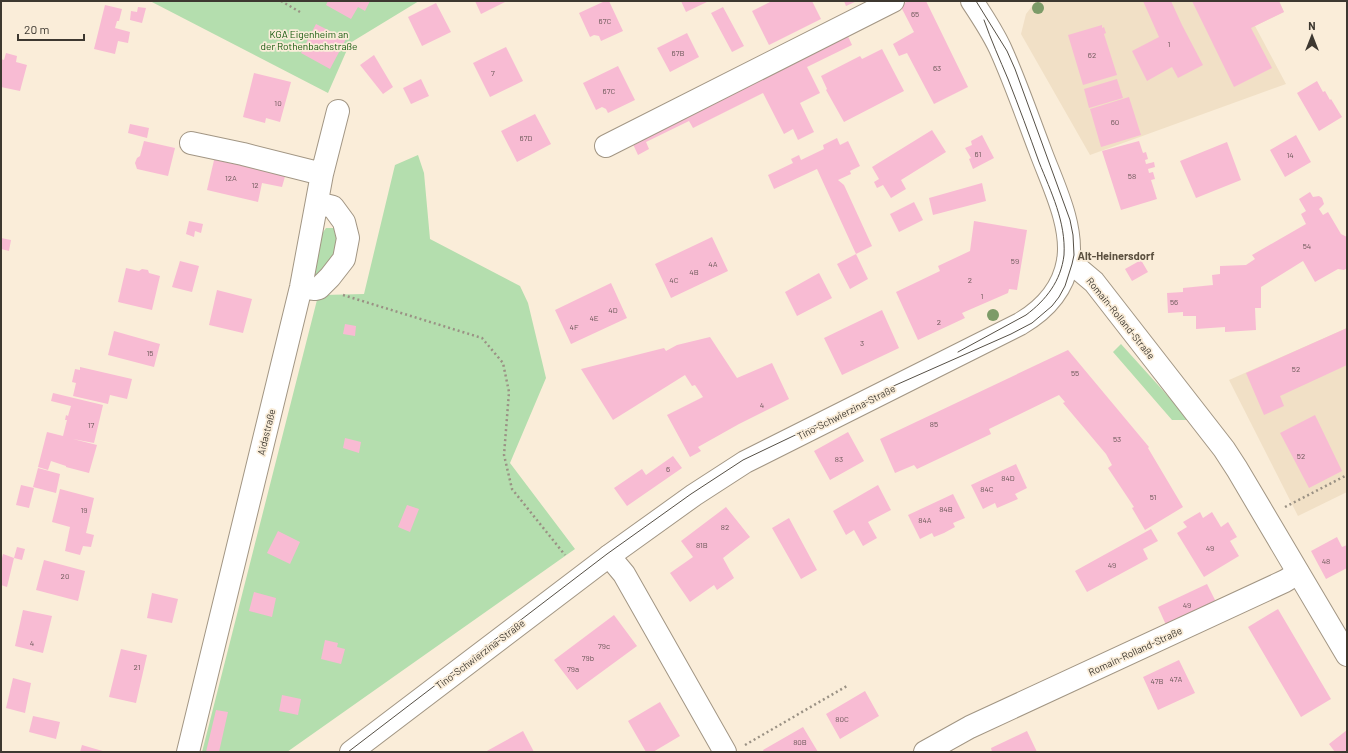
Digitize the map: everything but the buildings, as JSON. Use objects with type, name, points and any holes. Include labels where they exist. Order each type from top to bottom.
[{"type":"main road","points":[[606,146],[893,1]]},
{"type":"main road","points":[[972,1],[999,47],[1012,77],[1057,197],[1067,230],[1069,245],[1068,260]]},
{"type":"main road","name":"Aidastraße","points":[[188,752],[310,288],[317,203],[322,174],[338,111]]},
{"type":"main road","points":[[191,143],[243,154],[322,174]]},
{"type":"main road","points":[[310,288],[344,259],[348,238],[344,222],[332,207],[317,203]]},
{"type":"main road","name":"Tino-Schwierzina-Straße","points":[[352,752],[609,556],[694,495],[745,462],[1029,319],[1039,312],[1055,293],[1064,277],[1068,260]]},
{"type":"main road","name":"Romain-Rolland-Straße","points":[[1068,260],[1094,282],[1224,449],[1347,655]]},
{"type":"main road","points":[[609,556],[624,574],[732,750]]},
{"type":"main road","name":"Romain-Rolland-Straße","points":[[925,752],[970,727],[1285,581],[1298,573]]},
{"type":"path","points":[[281,1],[300,12]]},
{"type":"path","points":[[310,288],[482,338],[503,363],[509,392],[504,455],[512,489],[565,555]]},
{"type":"path","points":[[1285,507],[1347,475]]},
{"type":"path","points":[[732,750],[847,686]]},
{"type":"shaded area","points":[[1036,1],[1279,1],[1284,12],[1255,26],[1286,84],[1090,155],[1021,34],[1026,14]]},
{"type":"shaded area","points":[[1347,328],[1347,492],[1298,516],[1229,380]]},
{"type":"green space","name":"KGA Eigenheim an der Rothenbachstraße","points":[[150,1],[419,1],[350,43],[328,93]]},
{"type":"green space","points":[[418,155],[424,173],[430,239],[520,286],[528,303],[546,378],[510,463],[575,549],[287,752],[202,752],[317,300],[323,295],[364,294],[395,165]]},
{"type":"green space","points":[[326,228],[335,228],[339,248],[314,280],[312,273],[321,235]]},
{"type":"green space","points":[[1121,344],[1188,420],[1172,420],[1113,352]]},
{"type":"tram line","points":[[348,752],[607,554],[691,494],[743,460],[854,407],[889,388],[1011,334],[1032,323],[1052,306],[1065,286],[1074,255],[1073,235],[1070,220],[1015,69],[1007,51],[976,1]]},
{"type":"tram line","points":[[958,352],[1026,315],[1040,303],[1056,281],[1060,273],[1064,255],[1063,231],[1057,207],[984,20]]},
{"type":"district","name":"Alt-Heinersdorf","points":[[1116,255]]}]
